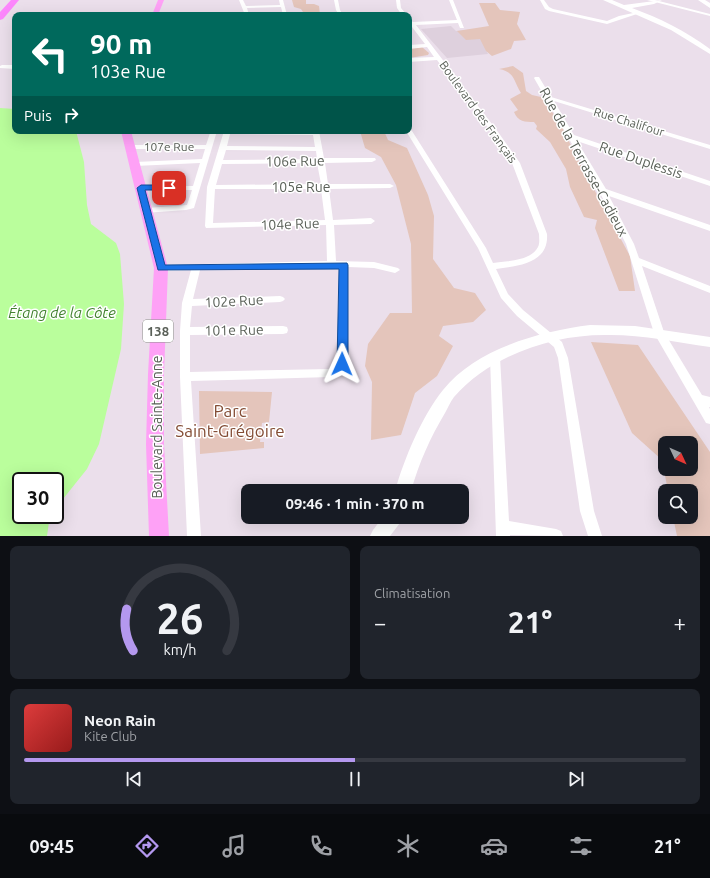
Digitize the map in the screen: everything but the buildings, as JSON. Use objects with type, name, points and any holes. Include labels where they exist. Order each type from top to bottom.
[{"type":"highway","points":[[0,17],[15,0]]},
{"type":"main road","points":[[156,12],[161,0]]},
{"type":"main road","name":"Boulevard Sainte-Anne","points":[[127,134],[161,268],[156,374],[155,444],[159,536]]},
{"type":"street","points":[[240,0],[246,12]]},
{"type":"street","points":[[281,0],[284,12]]},
{"type":"street","points":[[336,0],[339,12]]},
{"type":"street","points":[[398,0],[399,8],[402,12]]},
{"type":"street","points":[[451,0],[462,27]]},
{"type":"street","points":[[542,0],[547,8],[551,10],[607,24],[621,16],[638,13]]},
{"type":"street","points":[[606,0],[638,13],[688,37],[710,52]]},
{"type":"street","points":[[701,0],[710,6]]},
{"type":"street","points":[[623,7],[655,1],[710,15]]},
{"type":"street","points":[[244,7],[282,6]]},
{"type":"street","points":[[412,22],[459,21]]},
{"type":"street","name":"Boulevard des Français","points":[[412,23],[496,133],[516,163],[543,234],[542,246],[535,255],[520,262],[490,266]]},
{"type":"street","points":[[412,47],[428,45]]},
{"type":"street","points":[[412,60],[438,58]]},
{"type":"street","points":[[2,67],[12,67]]},
{"type":"street","name":"Rue de la Terrasse-Cadieux","points":[[537,78],[603,191],[630,244],[659,334],[710,419]]},
{"type":"street","name":"Rue Chalifour","points":[[549,98],[710,147]]},
{"type":"street","points":[[147,211],[191,206],[213,134]]},
{"type":"street","points":[[211,187],[226,134]]},
{"type":"street","points":[[316,134],[330,223],[332,264]]},
{"type":"street","points":[[411,134],[482,248],[504,296],[512,306],[558,345],[563,358],[587,511],[596,536]]},
{"type":"street","name":"Rue Duplessis","points":[[572,137],[710,184]]},
{"type":"street","name":"107e Rue","points":[[130,148],[208,147]]},
{"type":"street","points":[[223,148],[318,149]]},
{"type":"street","name":"106e Rue","points":[[218,162],[372,160]]},
{"type":"street","points":[[134,164],[204,161]]},
{"type":"street","name":"105e Rue","points":[[211,187],[390,186]]},
{"type":"street","name":"104e Rue","points":[[211,187],[209,226],[371,221]]},
{"type":"street","points":[[141,188],[197,188]]},
{"type":"street","points":[[603,191],[710,228]]},
{"type":"street","points":[[636,260],[710,290]]},
{"type":"street","points":[[161,268],[332,264],[374,265],[395,270]]},
{"type":"street","points":[[185,377],[330,373],[337,370],[342,364],[344,265]]},
{"type":"street","points":[[194,536],[185,377],[185,331],[188,303],[196,267]]},
{"type":"street","name":"102e Rue","points":[[188,303],[280,299]]},
{"type":"street","name":"101e Rue","points":[[185,331],[283,330]]},
{"type":"street","points":[[405,484],[408,470],[427,430],[448,394],[471,372],[495,357],[522,345],[548,337],[591,330],[659,334],[710,342]]},
{"type":"street","points":[[495,357],[503,532],[556,536]]},
{"type":"street","points":[[698,399],[710,402]]},
{"type":"street","points":[[379,536],[388,524]]},
{"type":"shaded area","points":[[451,26],[456,31],[476,29],[488,54],[447,58],[421,29]]},
{"type":"green space","points":[[292,0],[306,0],[306,4],[314,4],[319,6],[320,12],[303,12],[301,9],[294,7]]},
{"type":"green space","points":[[479,3],[495,3],[500,10],[520,12],[517,24],[526,40],[514,41],[511,49],[492,56],[486,51],[480,39],[466,40],[457,31],[489,26]]},
{"type":"green space","points":[[422,47],[429,53],[428,55],[412,58],[412,48]]},
{"type":"green space","points":[[513,66],[523,73],[526,91],[532,95],[541,97],[561,124],[574,152],[630,256],[635,291],[619,291],[595,228],[597,220],[584,217],[570,187],[566,169],[550,142],[536,129],[537,126],[534,122],[520,120],[514,112],[518,110],[510,99],[521,93],[511,74],[499,69]]},
{"type":"green space","points":[[361,134],[385,134],[388,140],[407,148],[428,195],[434,216],[433,259],[454,288],[475,293],[486,310],[473,322],[443,326],[439,336],[453,346],[437,376],[415,393],[401,435],[371,440],[372,382],[365,366],[368,344],[390,313],[412,313],[411,244],[396,185],[381,157],[365,148]]},
{"type":"green space","points":[[591,342],[638,345],[710,452],[710,536],[677,536],[674,524],[698,524],[698,484],[667,484],[665,476],[698,476],[698,436],[658,436],[658,456],[632,433]]},
{"type":"green space","name":"Parc Saint-Grégoire","points":[[199,391],[272,392],[269,422],[262,423],[260,442],[264,442],[264,448],[200,454]]},
{"type":"water","name":"Étang de la Côte","points":[[0,108],[12,109],[12,134],[77,134],[84,162],[87,205],[91,224],[116,243],[120,254],[124,304],[121,349],[99,444],[87,469],[64,498],[64,472],[12,472],[12,524],[49,524],[47,536],[0,536]]},
{"type":"route","points":[[169,188],[141,188],[161,268],[344,265],[342,364]]}]
